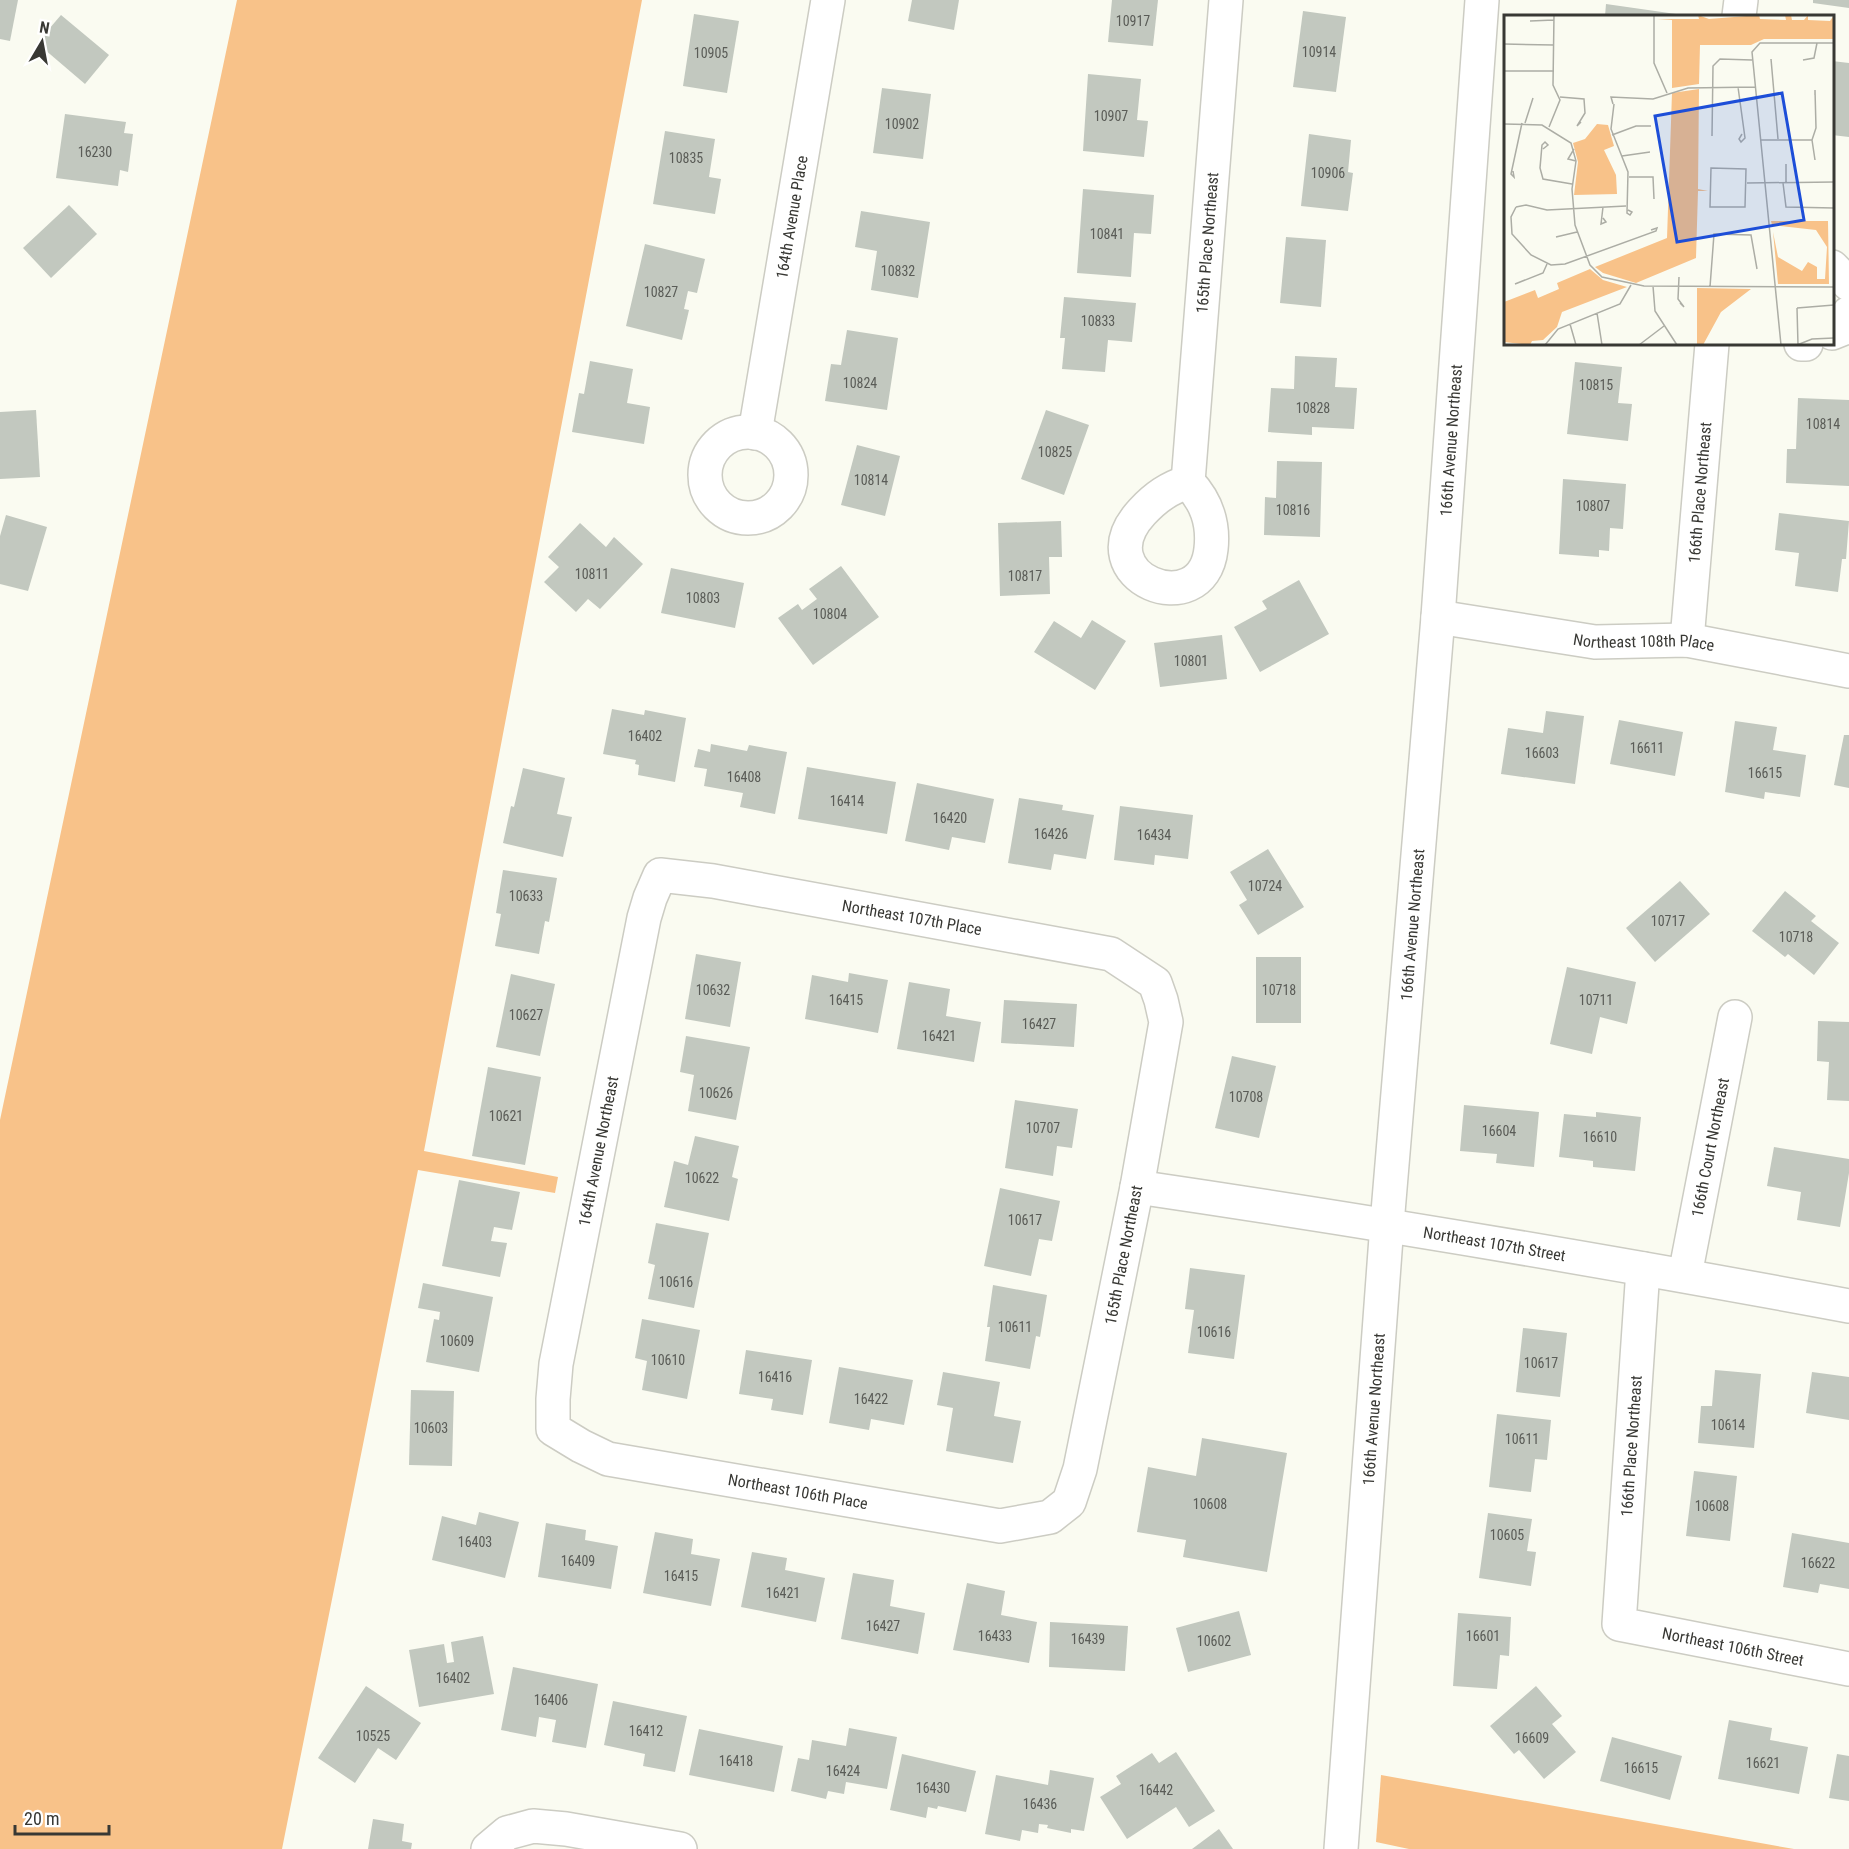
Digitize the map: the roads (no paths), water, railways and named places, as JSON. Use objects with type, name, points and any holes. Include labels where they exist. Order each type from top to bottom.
[{"type":"street","name":"164th Avenue Place","points":[[755,433],[828,0]]},
{"type":"street","name":"165th Place Northeast","points":[[1188,482],[1226,0]]},
{"type":"street","name":"166th Avenue Northeast","points":[[1341,1849],[1387,1224],[1438,617],[1482,0]]},
{"type":"street","points":[[1739,15],[1741,0]]},
{"type":"street","points":[[1834,268],[1849,284]]},
{"type":"street","points":[[1834,333],[1842,329],[1849,314]]},
{"type":"street","name":"166th Place Northeast","points":[[1687,640],[1712,345]]},
{"type":"street","name":"Northeast 108th Place","points":[[1438,617],[1595,642],[1687,640],[1849,671]]},
{"type":"street","name":"Northeast 107th Place","points":[[660,875],[713,881],[1111,954],[1155,983]]},
{"type":"street","name":"164th Avenue Northeast","points":[[553,1429],[556,1364],[644,918],[660,875]]},
{"type":"street","name":"165th Place Northeast","points":[[1050,1517],[1069,1502],[1080,1469],[1137,1187],[1166,1022],[1155,983]]},
{"type":"street","name":"166th Court Northeast","points":[[1685,1275],[1735,1017]]},
{"type":"street","name":"Northeast 107th Street","points":[[1137,1187],[1387,1224],[1685,1275],[1849,1306]]},
{"type":"street","name":"166th Place Northeast","points":[[1619,1624],[1643,1269]]},
{"type":"street","name":"Northeast 106th Place","points":[[553,1429],[608,1459],[1000,1526],[1050,1517]]},
{"type":"street","name":"Northeast 106th Street","points":[[1619,1624],[1849,1669]]},
{"type":"street","points":[[497,1841],[533,1826],[566,1828],[680,1849]]}]
